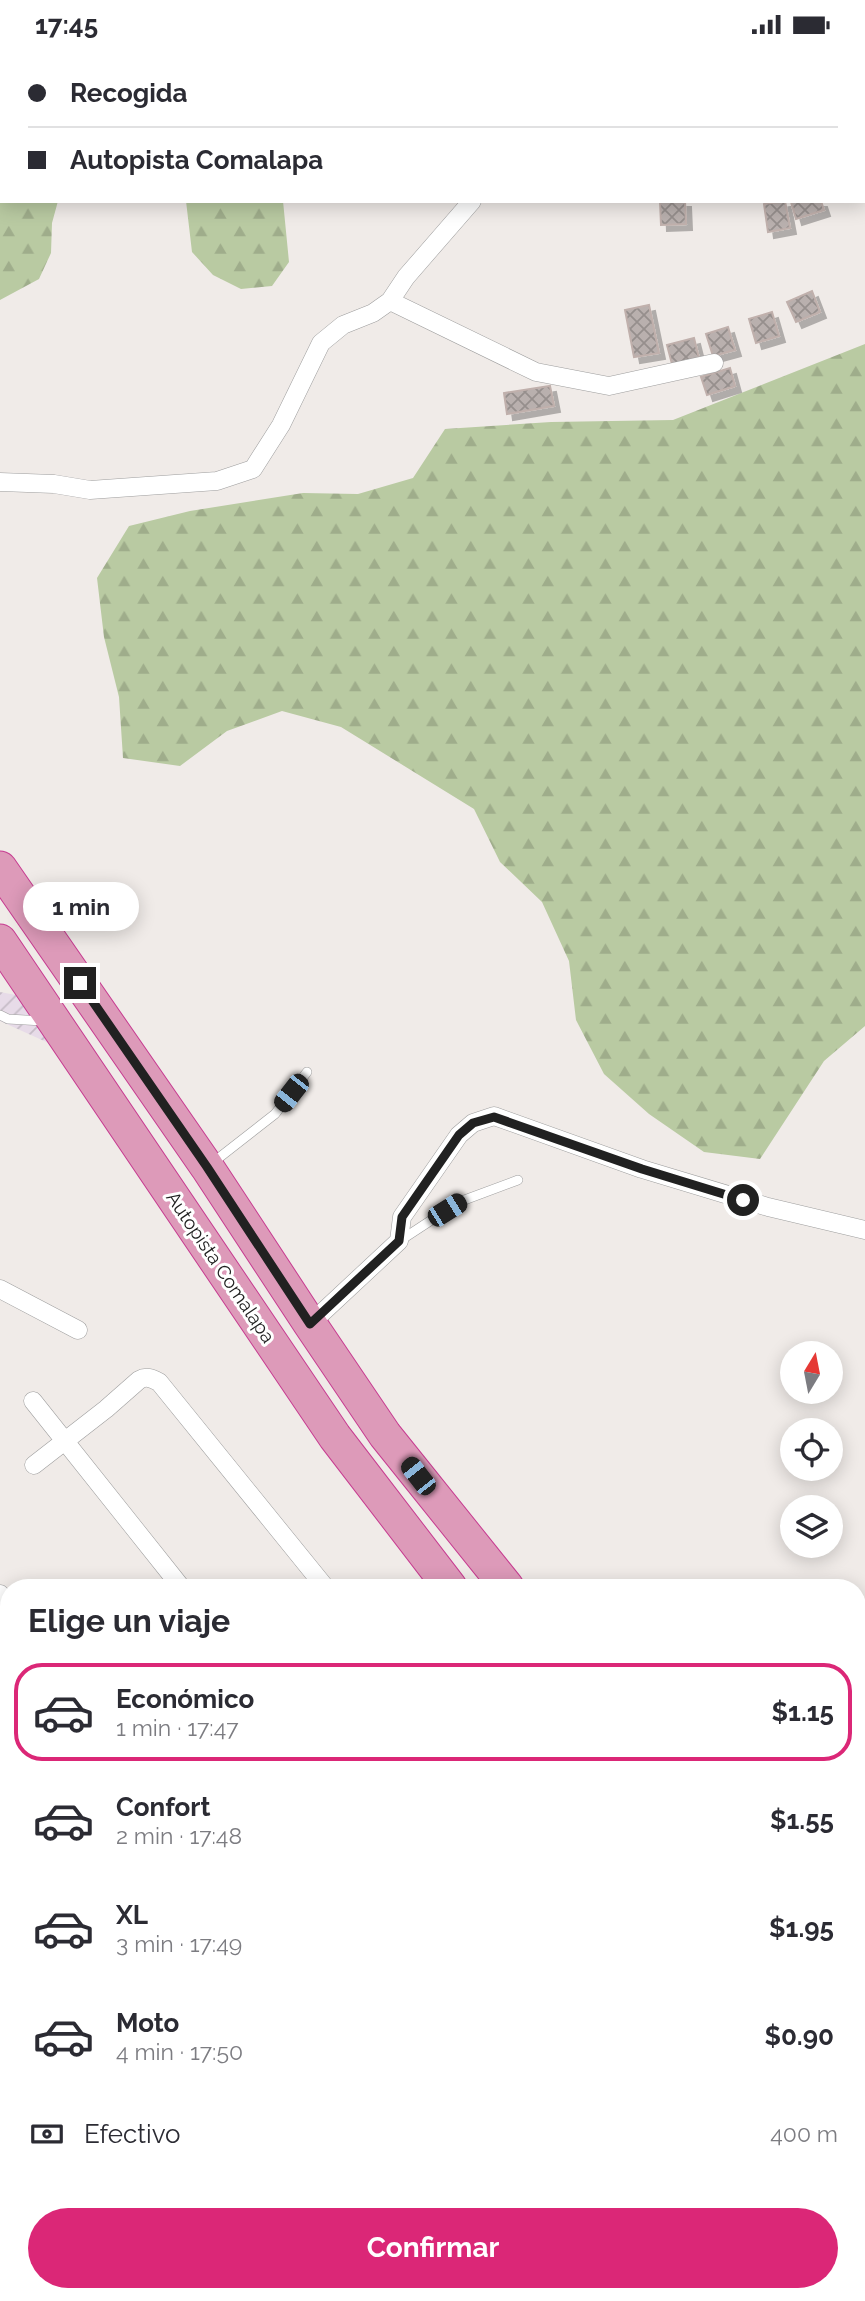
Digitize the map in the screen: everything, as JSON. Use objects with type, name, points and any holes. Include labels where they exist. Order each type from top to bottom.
[{"type":"highway","points":[[0,868],[207,1167],[385,1435],[501,1579]]},
{"type":"highway","name":"Autopista Comalapa","points":[[0,941],[335,1437],[444,1579]]},
{"type":"street","points":[[0,482],[54,484],[90,491],[217,481],[253,469],[281,425],[321,344],[343,325],[373,313],[390,301],[406,277],[470,203]]},
{"type":"street","points":[[390,301],[536,372],[609,386],[714,363]]},
{"type":"street","points":[[310,1324],[399,1241],[402,1217],[459,1135],[473,1123],[494,1117],[642,1169],[768,1207],[865,1230]]},
{"type":"street","points":[[0,1290],[78,1330]]},
{"type":"street","points":[[34,1465],[139,1380],[145,1377],[159,1382],[319,1579]]},
{"type":"street","points":[[33,1401],[175,1579]]},
{"type":"lane","points":[[0,1015],[8,1019],[56,1022]]},
{"type":"lane","points":[[207,1167],[275,1114],[307,1072]]},
{"type":"lane","points":[[399,1241],[459,1202],[518,1180]]},
{"type":"shaded area","points":[[0,992],[16,995],[53,1045],[0,1021]]},
{"type":"green space","points":[[0,203],[57,203],[52,223],[51,253],[39,279],[0,300]]},
{"type":"green space","points":[[186,203],[283,203],[289,262],[272,286],[241,289],[213,275],[192,252]]},
{"type":"green space","points":[[865,344],[865,1026],[824,1061],[760,1159],[704,1152],[649,1114],[604,1074],[576,1020],[569,961],[542,902],[500,862],[474,809],[341,727],[282,711],[227,731],[180,766],[123,758],[119,697],[104,637],[97,578],[129,526],[190,511],[303,493],[358,494],[413,478],[445,429],[551,422],[673,420]]},
{"type":"building","points":[[660,203],[685,203],[686,224],[661,225]]},
{"type":"building","points":[[785,203],[790,228],[768,232],[764,204]]},
{"type":"building","points":[[791,203],[822,203],[824,210],[796,219]]},
{"type":"building","points":[[812,291],[820,312],[796,322],[787,302]]},
{"type":"building","points":[[649,305],[659,353],[634,357],[625,310]]},
{"type":"building","points":[[772,312],[779,336],[756,343],[749,319]]},
{"type":"building","points":[[728,327],[735,350],[713,356],[706,334]]},
{"type":"building","points":[[694,338],[699,358],[672,364],[667,345]]},
{"type":"building","points":[[730,368],[735,386],[707,395],[701,377]]},
{"type":"building","points":[[550,386],[554,406],[507,414],[504,393]]},
{"type":"route","points":[[80,983],[207,1167],[310,1324],[399,1241],[402,1217],[459,1135],[473,1123],[494,1117],[642,1169],[743,1200]]}]
